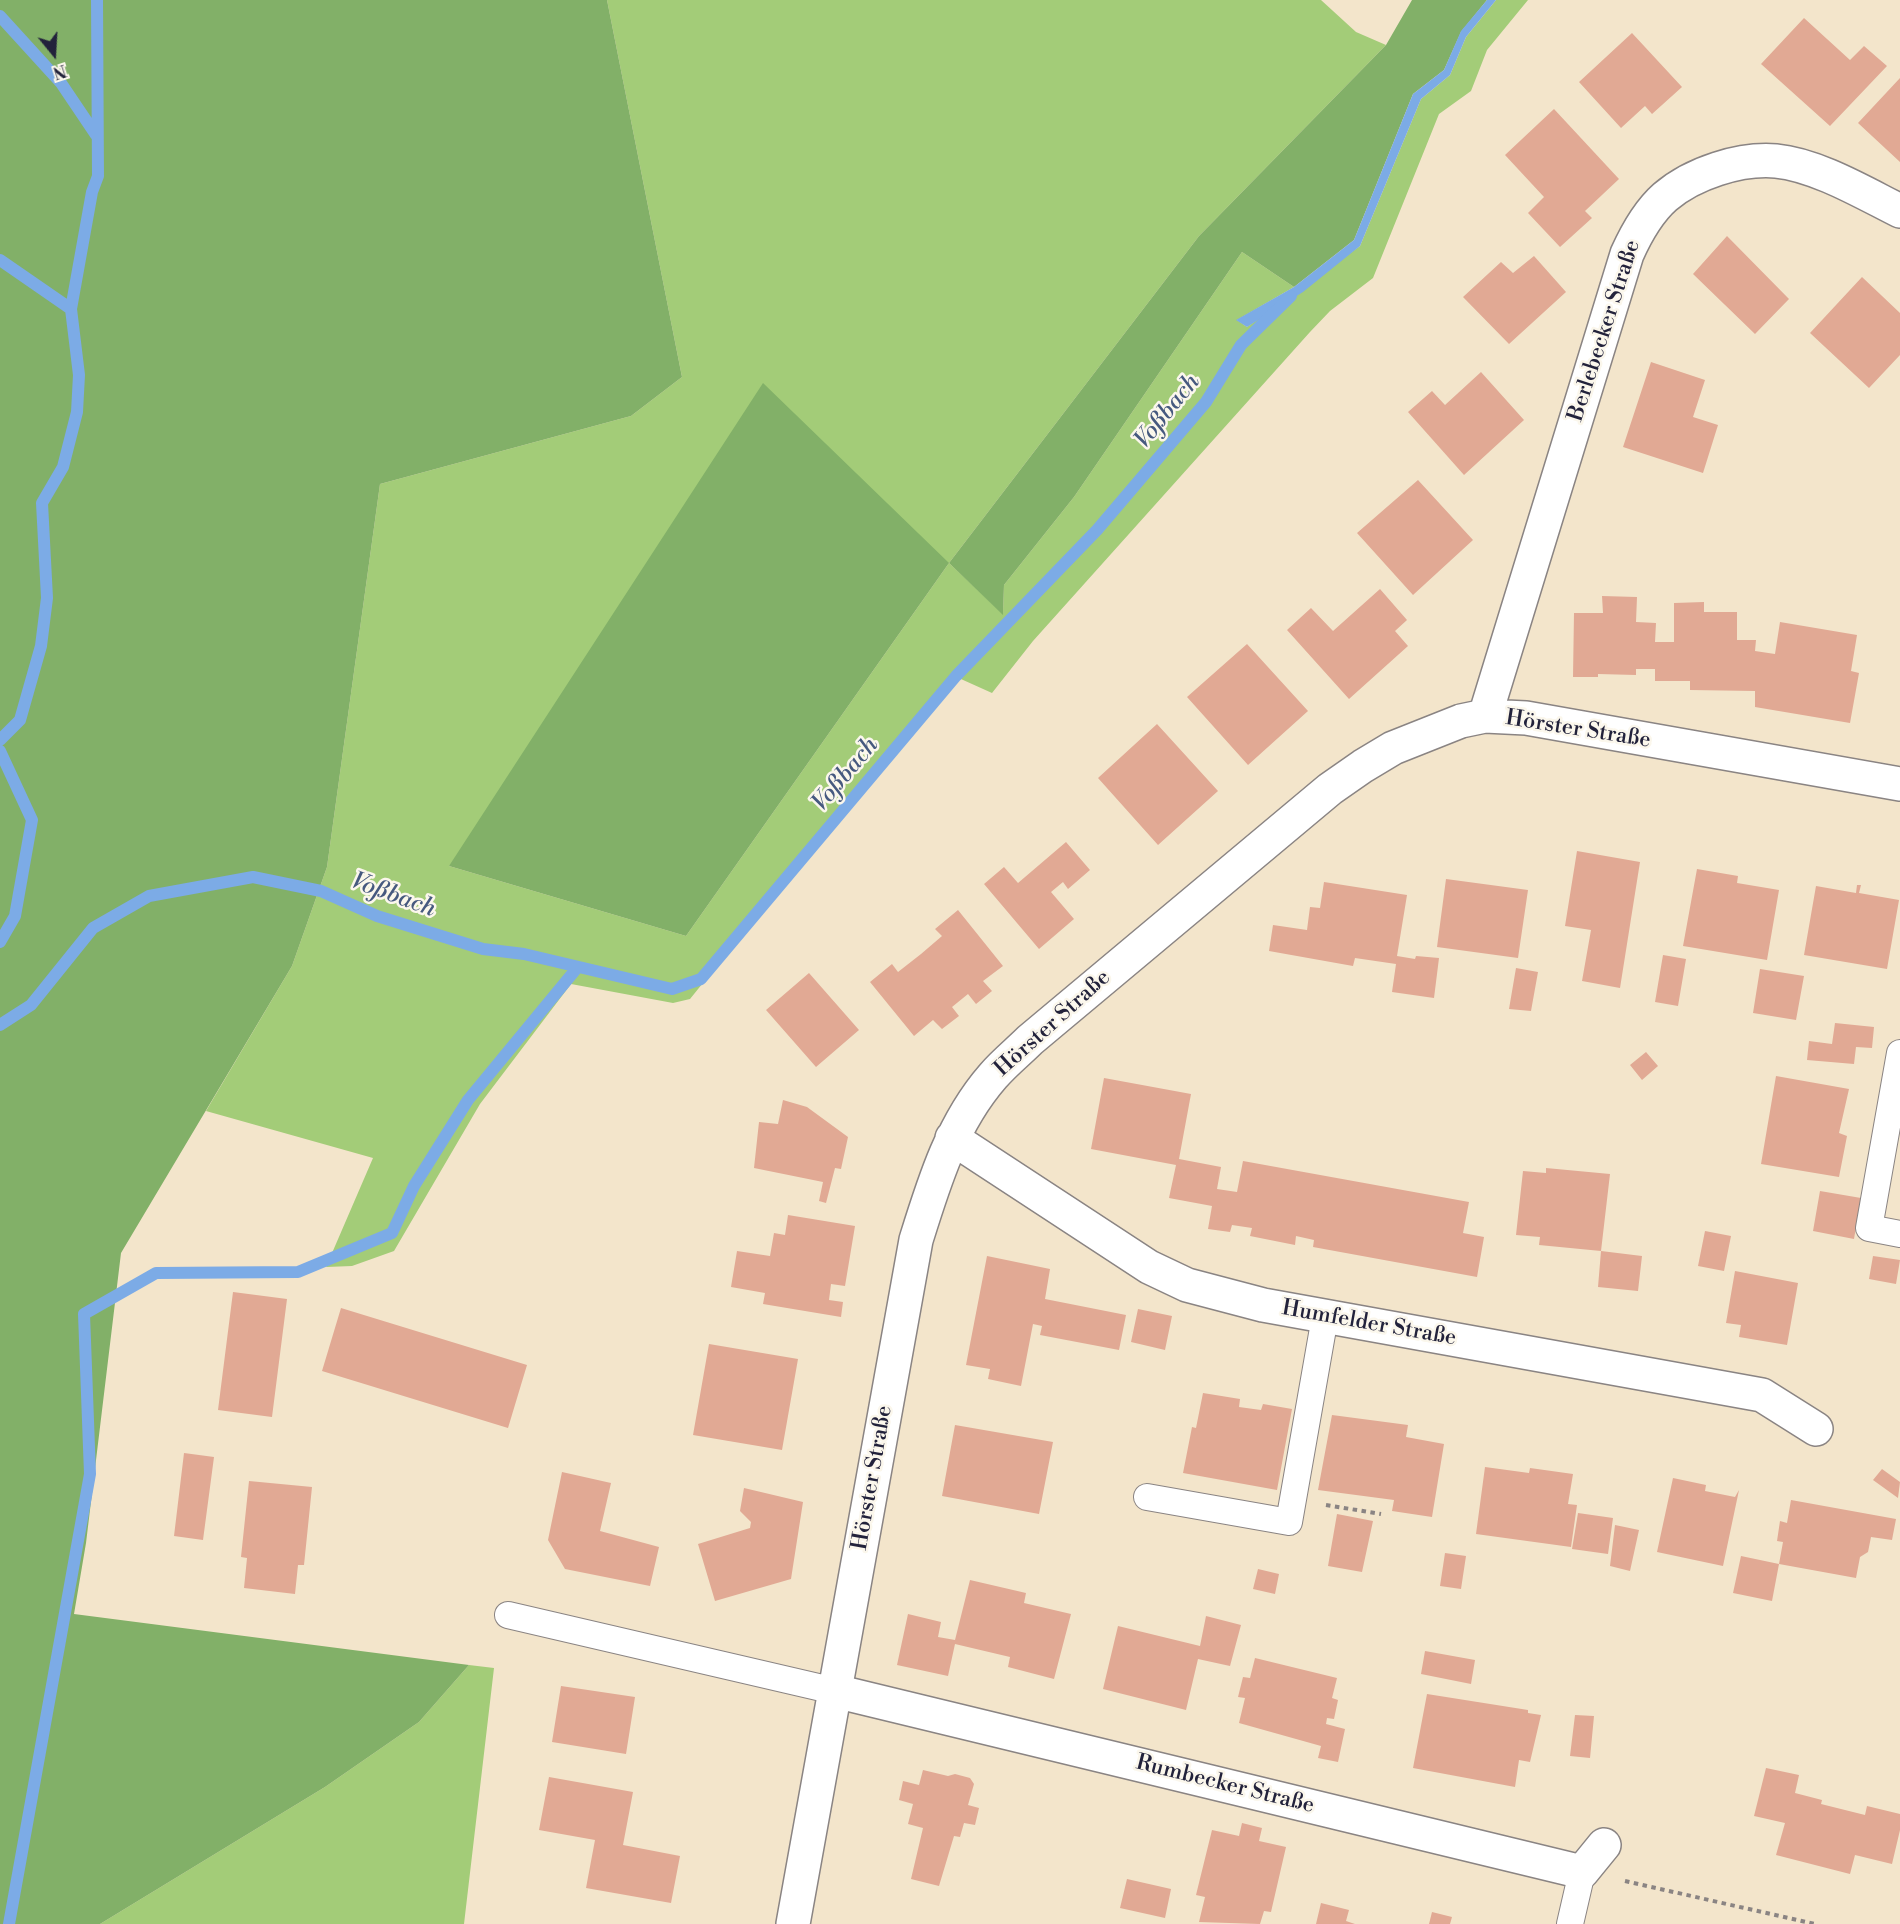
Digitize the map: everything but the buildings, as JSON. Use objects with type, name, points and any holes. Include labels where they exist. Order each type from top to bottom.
[{"type":"street","name":"Berlebecker Straße","points":[[1485,716],[1627,255],[1638,230],[1664,198],[1687,182],[1731,164],[1776,161],[1856,188],[1900,211]]},
{"type":"street","name":"Hörster Straße","points":[[793,1924],[916,1240],[932,1189],[952,1138],[993,1077],[1030,1040],[1330,789],[1393,748],[1461,720],[1485,716],[1526,718],[1900,784]]},
{"type":"street","name":"Humfelder Straße","points":[[952,1138],[1149,1267],[1187,1285],[1223,1296],[1325,1317],[1762,1395],[1816,1429]]},
{"type":"street","name":"Rumbecker Straße","points":[[835,1691],[1582,1872]]},
{"type":"street","points":[[1582,1872],[1604,1845]]},
{"type":"lane","points":[[1900,1053],[1869,1228],[1900,1234]]},
{"type":"lane","points":[[1147,1497],[1289,1522],[1325,1317]]},
{"type":"lane","points":[[508,1615],[835,1691]]},
{"type":"lane","points":[[1570,1924],[1582,1872]]},
{"type":"path","points":[[1293,1500],[1382,1514]]},
{"type":"path","points":[[1582,1872],[1815,1924]]},
{"type":"green space","points":[[0,0],[607,0],[682,377],[631,416],[380,484],[327,867],[292,966],[121,1253],[86,1543],[74,1614],[469,1665],[419,1722],[325,1787],[100,1924],[0,1924]]},
{"type":"green space","points":[[607,0],[1321,0],[1356,32],[1386,45],[1199,236],[949,563],[1003,614],[1004,585],[1074,497],[1242,252],[1294,287],[1237,320],[1247,327],[1360,246],[1421,99],[1450,75],[1466,37],[1496,0],[1528,0],[1487,50],[1471,91],[1439,114],[1373,278],[1330,311],[1310,332],[1033,641],[992,693],[952,675],[690,999],[673,1003],[571,984],[480,1104],[394,1251],[352,1266],[326,1267],[373,1158],[206,1111],[292,966],[327,867],[380,484],[631,416],[682,377]],"holes":[[[949,563],[686,936],[449,866]]]},
{"type":"green space","points":[[1412,0],[1487,0],[1461,32],[1444,70],[1413,94],[1354,240],[1294,287],[1242,252],[1074,497],[1004,585],[1003,615],[949,563],[1199,236],[1386,45]]},
{"type":"green space","points":[[763,383],[949,563],[686,936],[449,866]]},
{"type":"green space","points":[[469,1665],[494,1668],[464,1924],[100,1924],[325,1787],[419,1722]]},
{"type":"water","points":[[1487,0],[1496,0],[1466,37],[1450,75],[1421,99],[1360,246],[1303,292],[1247,327],[1236,320],[1294,287],[1354,240],[1413,94],[1444,70],[1461,31]]},
{"type":"waterway","points":[[71,309],[92,192],[98,176],[97,0]]},
{"type":"waterway","points":[[0,16],[61,83],[96,135]]},
{"type":"waterway","points":[[0,260],[71,309],[79,375],[77,412],[63,467],[42,503],[47,598],[41,646],[20,720],[0,740]]},
{"type":"waterway","name":"Voßbach","points":[[0,1025],[31,1005],[93,928],[149,896],[253,877],[321,891],[377,916],[483,949],[524,954],[672,989],[701,979],[956,676],[1097,530],[1206,402],[1241,345],[1291,296]]},
{"type":"waterway","points":[[0,751],[32,820],[15,916],[0,942]]},
{"type":"waterway","points":[[9,1924],[90,1474],[84,1314],[156,1273],[298,1272],[392,1233],[414,1186],[468,1100],[577,968]]}]
